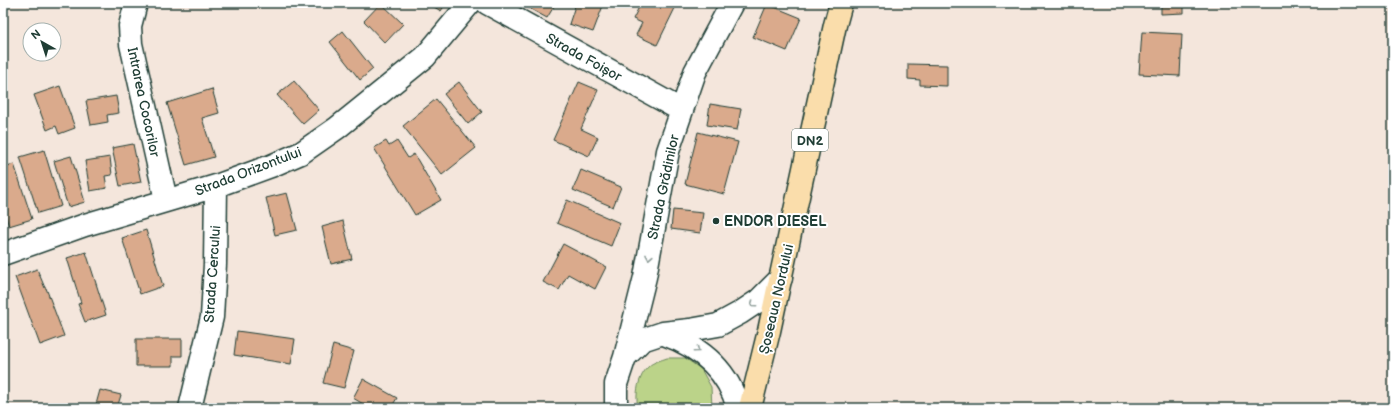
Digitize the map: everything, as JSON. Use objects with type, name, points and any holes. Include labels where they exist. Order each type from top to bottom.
[{"type":"main road","name":"Șoseaua Nordului","points":[[748,405],[769,331],[841,3]]},
{"type":"street","name":"Intrarea Cocorilor","points":[[136,3],[130,26],[131,44],[166,200]]},
{"type":"street","name":"Strada Orizontului","points":[[3,254],[85,225],[216,186],[271,166],[301,153],[425,58],[470,3]]},
{"type":"street","name":"Strada Foișor","points":[[487,3],[681,110]]},
{"type":"street","name":"Strada Grădinilor","points":[[616,408],[616,384],[625,357],[645,277],[668,151],[695,72],[732,3]]},
{"type":"street","name":"Strada Cercului","points":[[190,408],[212,317],[215,264],[216,186]]},
{"type":"street","name":"Strada Grădinilor","points":[[625,357],[642,340],[663,333],[718,325],[758,301],[781,278]]},
{"type":"street","points":[[663,333],[682,340],[700,351],[715,365],[727,381],[736,400],[748,405]]},
{"type":"green space","points":[[667,358],[685,358],[701,369],[711,387],[712,408],[638,408],[637,391],[642,375],[645,370],[655,362]]},
{"type":"building","points":[[381,3],[403,24],[385,43],[364,21]]},
{"type":"building","points":[[427,3],[446,3],[441,11]]},
{"type":"building","points":[[526,3],[556,3],[547,18],[525,6]]},
{"type":"building","points":[[576,3],[604,3],[593,32],[569,24]]},
{"type":"building","points":[[641,3],[677,4],[657,45],[636,35],[642,23],[633,19]]},
{"type":"building","points":[[1140,3],[1184,3],[1184,13],[1161,14],[1161,5],[1140,6]]},
{"type":"building","points":[[767,4],[801,18],[787,51],[753,37]]},
{"type":"building","points":[[343,31],[373,69],[360,80],[330,42]]},
{"type":"building","points":[[1142,32],[1182,34],[1180,76],[1139,74]]},
{"type":"building","points":[[908,64],[947,65],[947,86],[920,85],[920,80],[908,79]]},
{"type":"building","points":[[294,81],[319,110],[303,124],[277,95]]},
{"type":"building","points":[[459,82],[482,112],[468,124],[444,94]]},
{"type":"building","points":[[579,82],[598,90],[581,129],[598,137],[589,156],[553,140]]},
{"type":"building","points":[[60,86],[75,128],[59,134],[56,126],[47,130],[34,95]]},
{"type":"building","points":[[212,89],[219,113],[202,118],[214,157],[186,165],[167,103]]},
{"type":"building","points":[[116,96],[119,113],[107,115],[108,122],[91,125],[86,101]]},
{"type":"building","points":[[436,99],[476,148],[442,175],[403,126]]},
{"type":"building","points":[[710,104],[741,109],[737,130],[707,125]]},
{"type":"building","points":[[698,132],[738,142],[724,194],[685,184]]},
{"type":"building","points":[[386,141],[389,146],[397,141],[408,158],[414,154],[441,200],[415,215],[374,148]]},
{"type":"building","points":[[133,144],[141,182],[120,186],[112,148]]},
{"type":"building","points":[[44,150],[61,206],[38,213],[20,157]]},
{"type":"building","points":[[71,156],[85,202],[68,207],[54,161]]},
{"type":"building","points":[[110,157],[112,175],[105,176],[107,188],[90,191],[85,161]]},
{"type":"building","points":[[14,164],[32,219],[9,226],[3,209],[3,167]]},
{"type":"building","points":[[581,170],[621,187],[613,207],[573,190]]},
{"type":"building","points":[[287,193],[297,230],[275,235],[266,198]]},
{"type":"building","points":[[567,200],[620,223],[611,246],[557,223]]},
{"type":"building","points":[[673,210],[703,213],[700,233],[671,229]]},
{"type":"building","points":[[343,221],[352,259],[331,264],[322,227]]},
{"type":"building","points":[[146,230],[163,286],[140,294],[122,238]]},
{"type":"building","points":[[563,244],[606,267],[595,289],[568,274],[559,290],[543,282]]},
{"type":"building","points":[[86,252],[106,315],[85,322],[78,304],[81,303],[67,258]]},
{"type":"building","points":[[37,269],[46,288],[64,336],[40,345],[15,277]]},
{"type":"building","points":[[237,331],[295,339],[291,364],[234,355]]},
{"type":"building","points":[[136,339],[182,339],[182,356],[173,356],[173,366],[136,366]]},
{"type":"building","points":[[333,345],[354,351],[344,388],[323,383]]},
{"type":"building","points":[[363,379],[397,398],[391,408],[370,408],[353,398]]},
{"type":"building","points":[[100,390],[121,395],[117,408],[95,408]]},
{"type":"place","name":"ENDOR DIESEL","points":[[716,221]]}]
